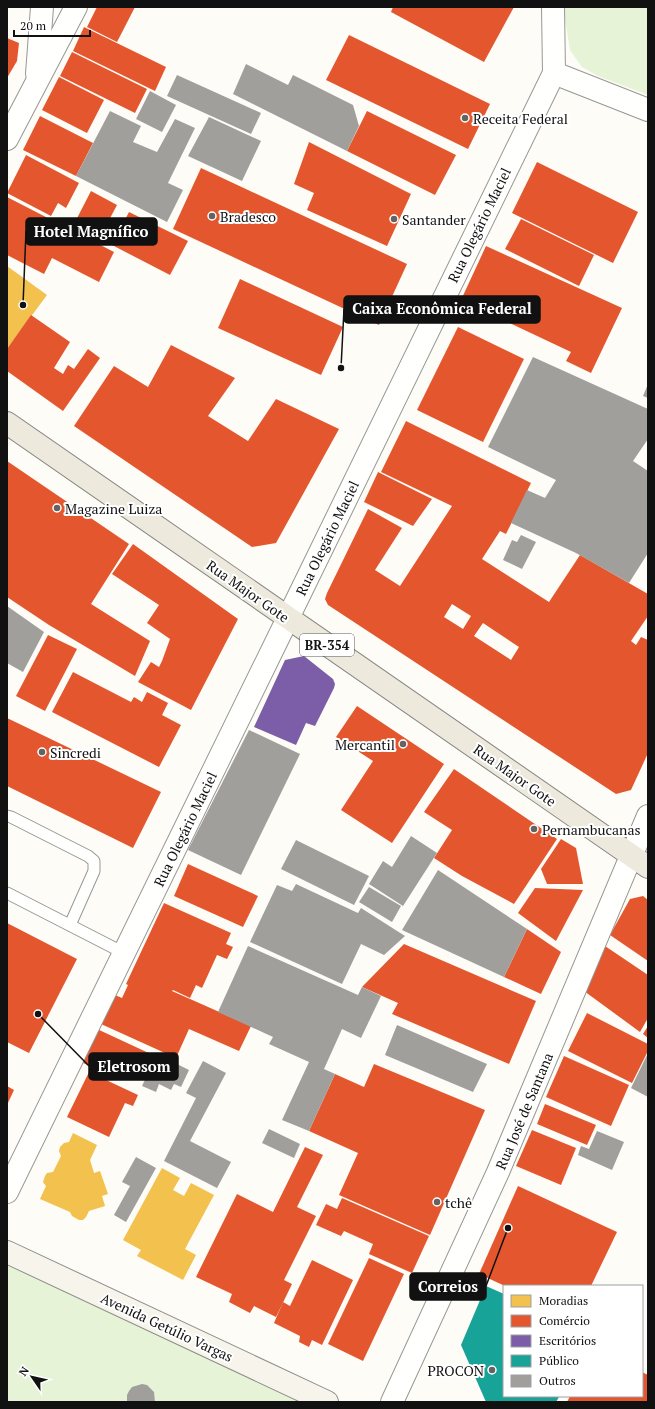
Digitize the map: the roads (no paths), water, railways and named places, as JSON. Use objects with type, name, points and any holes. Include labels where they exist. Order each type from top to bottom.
[{"type":"main road","name":"Rua Major Gote","points":[[7,423],[639,861]]},
{"type":"street","points":[[36,85],[42,7]]},
{"type":"street","points":[[7,139],[76,7]]},
{"type":"street","name":"Rua Olegário Maciel","points":[[7,1192],[554,73],[553,7]]},
{"type":"street","points":[[554,73],[648,110]]},
{"type":"street","name":"Rua José de Santana","points":[[392,1402],[639,861],[648,816]]},
{"type":"street","name":"Avenida Getúlio Vargas","points":[[7,1252],[327,1402]]},
{"type":"lane","points":[[7,816],[88,856],[94,862],[94,871],[70,925]]},
{"type":"lane","points":[[7,893],[124,953]]},
{"type":"place","name":"Receita Federal","points":[[465,118]]},
{"type":"place","name":"Bradesco","points":[[212,216]]},
{"type":"place","name":"Santander","points":[[394,219]]},
{"type":"place","name":"Hotel Magnífico","points":[[23,305]]},
{"type":"place","name":"Caixa Econômica Federal","points":[[341,368]]},
{"type":"place","name":"Magazine Luiza","points":[[57,508]]},
{"type":"place","name":"Mercantil","points":[[403,744]]},
{"type":"place","name":"Sincredi","points":[[42,752]]},
{"type":"place","name":"Pernambucanas","points":[[534,829]]},
{"type":"place","name":"Eletrosom","points":[[38,1014]]},
{"type":"place","name":"tchê","points":[[437,1202]]},
{"type":"place","name":"Correios","points":[[508,1228]]},
{"type":"place","name":"PROCON","points":[[492,1370]]}]
